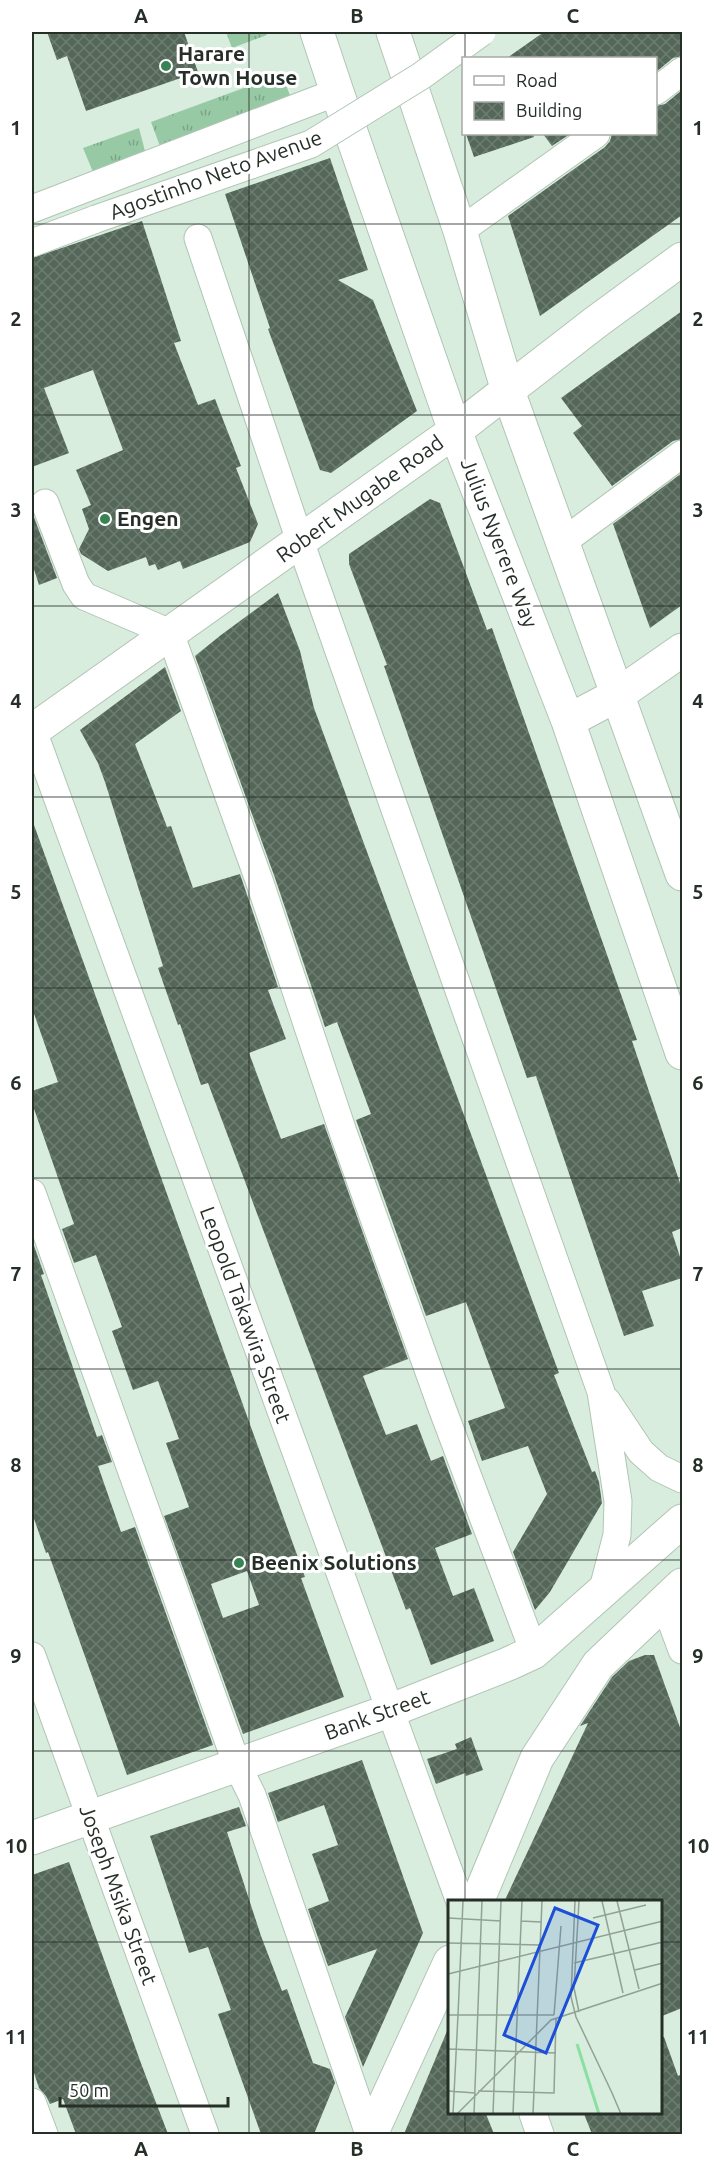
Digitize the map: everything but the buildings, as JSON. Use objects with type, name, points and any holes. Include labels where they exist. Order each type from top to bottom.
[{"type":"main road","name":"Julius Nyerere Way","points":[[317,32],[455,430],[568,721],[682,1053]]},
{"type":"main road","points":[[393,32],[460,231],[508,391],[679,852]]},
{"type":"main road","name":"Robert Mugabe Road","points":[[32,730],[455,430],[682,259]]},
{"type":"main road","points":[[568,721],[619,694],[682,650]]},
{"type":"main road","name":"Bank Street","points":[[32,1838],[389,1711],[534,1652],[682,1521]]},
{"type":"main road","points":[[478,1900],[537,1758],[598,1665],[673,1593]]},
{"type":"main road","points":[[370,2134],[448,1966]]},
{"type":"street","name":"Agostinho Neto Avenue","points":[[32,243],[311,144],[421,76],[482,32]]},
{"type":"street","points":[[657,90],[682,71]]},
{"type":"street","points":[[32,209],[336,92]]},
{"type":"street","points":[[460,231],[595,135]]},
{"type":"street","points":[[198,238],[300,541],[601,1392],[618,1502],[617,1535],[603,1589]]},
{"type":"street","points":[[564,541],[682,454]]},
{"type":"street","points":[[45,502],[76,584],[84,596],[170,633],[260,883],[343,1132],[534,1652]]},
{"type":"street","name":"Leopold Takawira Street","points":[[32,730],[459,1900]]},
{"type":"street","points":[[32,1193],[237,1766],[252,1795],[370,2134]]},
{"type":"street","points":[[601,1392],[641,1452],[658,1468],[682,1479]]},
{"type":"street","points":[[673,1593],[682,1650]]},
{"type":"street","name":"Joseph Msika Street","points":[[32,1656],[205,2134]]},
{"type":"street","points":[[32,2102],[44,2134]]},
{"type":"street","points":[[533,2115],[540,2134]]},
{"type":"green space","points":[[226,32],[265,32],[267,35],[232,48]]},
{"type":"green space","points":[[282,74],[292,101],[161,149],[151,122]]},
{"type":"green space","points":[[139,128],[145,151],[93,172],[83,148]]},
{"type":"place","name":"Harare Town House","points":[[166,66]]},
{"type":"place","name":"Engen","points":[[105,519]]},
{"type":"place","name":"Beenix Solutions","points":[[239,1563]]}]
